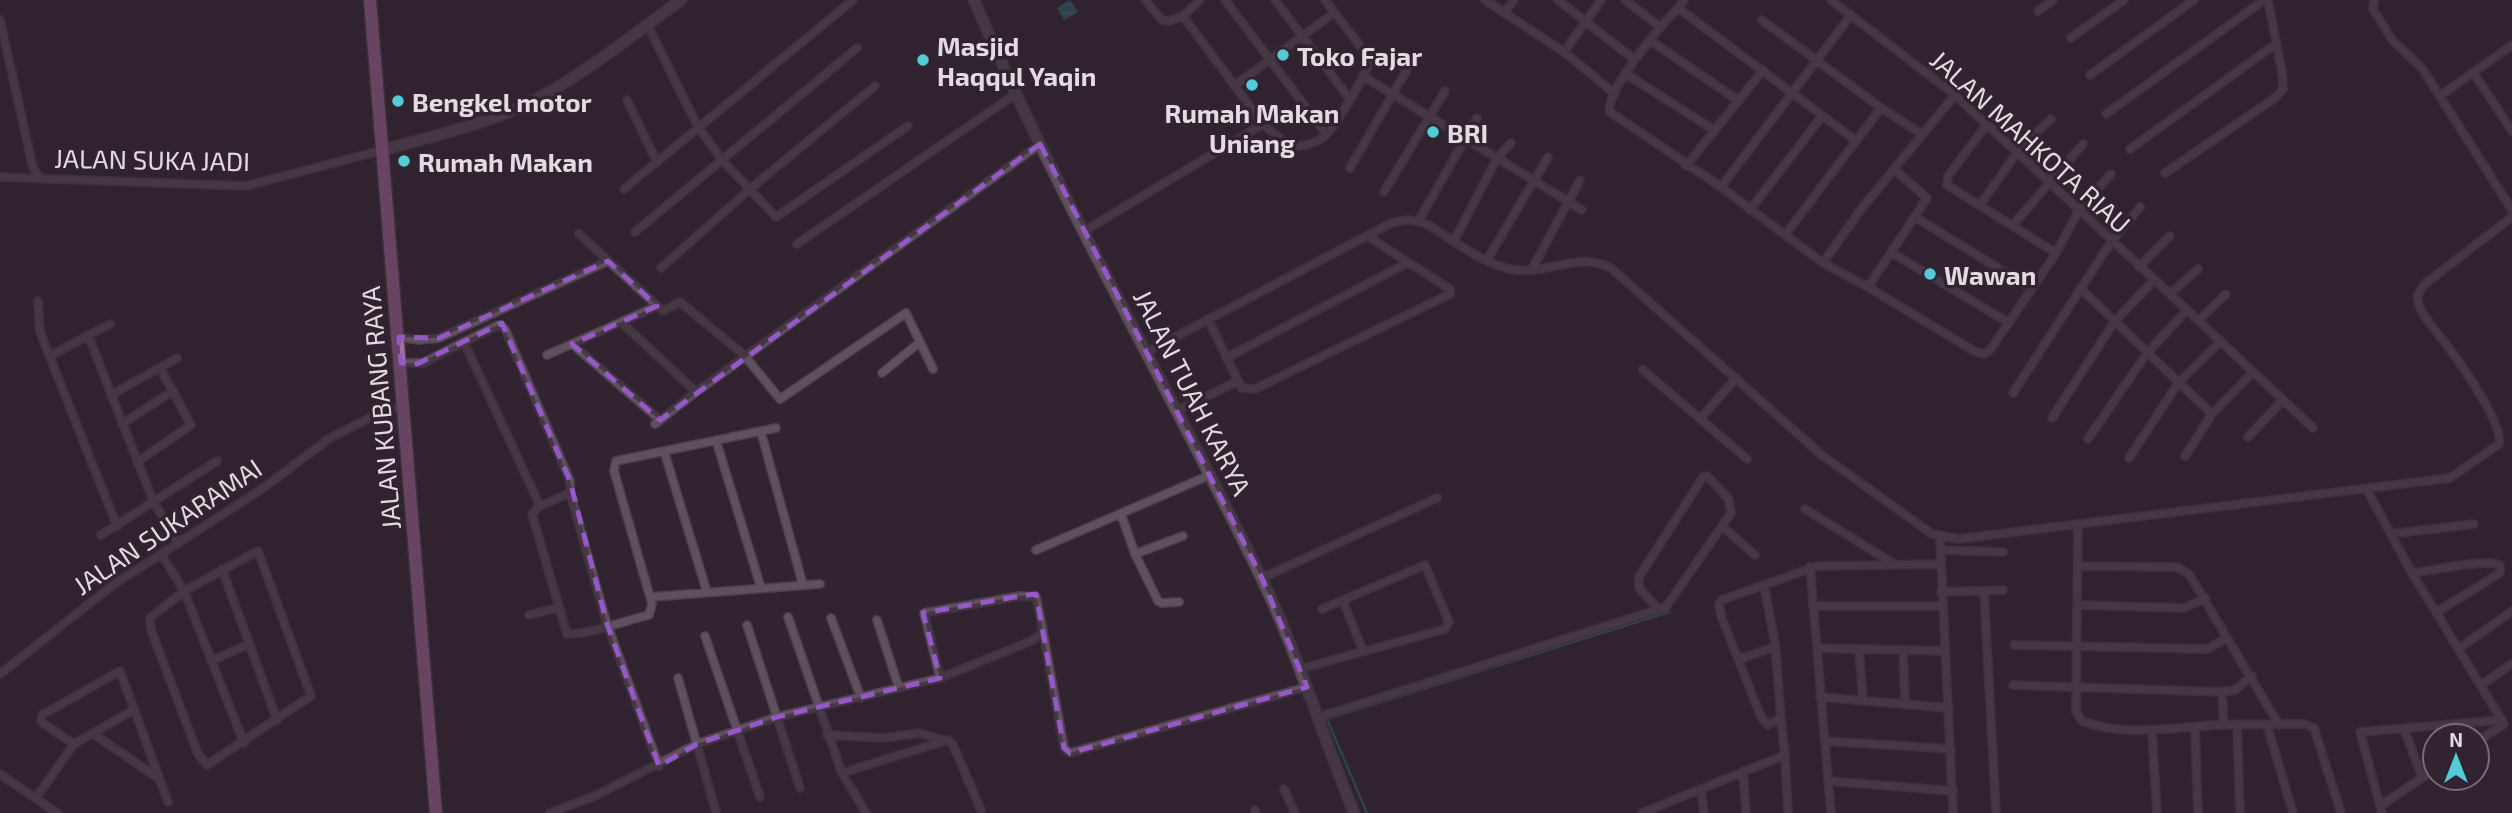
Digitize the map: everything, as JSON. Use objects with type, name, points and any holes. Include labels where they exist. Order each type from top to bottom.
[{"type":"highway","name":"JALAN KUBANG RAYA","points":[[370,0],[436,813]]},
{"type":"main road","points":[[383,150],[463,127],[533,101],[681,0]]},
{"type":"main road","name":"JALAN TUAH KARYA","points":[[974,0],[1014,95],[1262,578],[1300,668],[1354,813]]},
{"type":"street","points":[[624,189],[843,3],[853,0]]},
{"type":"street","points":[[1146,0],[1162,20],[1169,22],[1183,16],[1200,0]]},
{"type":"street","points":[[1224,0],[1326,134]]},
{"type":"street","points":[[1275,0],[1349,98]]},
{"type":"street","points":[[1183,16],[1263,124],[1290,147],[1307,145],[1326,134],[1363,76],[1370,55],[1325,0]]},
{"type":"street","points":[[1485,0],[1564,52],[1615,94]]},
{"type":"street","points":[[1504,13],[1514,0]]},
{"type":"street","points":[[1558,0],[1635,60]]},
{"type":"street","points":[[1564,52],[1601,0]]},
{"type":"street","points":[[1625,0],[1660,27]]},
{"type":"street","points":[[1684,0],[1635,60],[1609,103],[1609,112],[1721,187],[1823,263],[1984,354],[1990,350],[2056,253],[2079,210],[2111,174]]},
{"type":"street","name":"JALAN MAHKOTA RIAU","points":[[1831,0],[1955,95],[2050,180],[2111,242],[2199,320],[2313,428]]},
{"type":"street","points":[[2038,11],[2053,0]]},
{"type":"street","points":[[2071,38],[2124,0]]},
{"type":"street","points":[[2090,75],[2194,0]]},
{"type":"street","points":[[2106,114],[2266,0],[2277,43],[2283,89],[2275,98],[2165,173]]},
{"type":"street","points":[[2374,0],[2373,9],[2392,40],[2417,62],[2512,210]]},
{"type":"street","points":[[1678,8],[1855,140]]},
{"type":"street","points":[[1234,86],[1334,13]]},
{"type":"street","points":[[1721,187],[1851,15]]},
{"type":"street","points":[[0,20],[33,168],[40,178]]},
{"type":"street","points":[[1762,20],[1881,108],[1922,134]]},
{"type":"street","points":[[647,24],[698,127],[723,161],[776,217],[908,126]]},
{"type":"street","points":[[1651,41],[1739,101]]},
{"type":"street","points":[[2130,149],[2277,43]]},
{"type":"street","points":[[2440,96],[2512,46]]},
{"type":"street","points":[[635,232],[857,48]]},
{"type":"street","points":[[1350,169],[1409,66]]},
{"type":"street","points":[[1686,166],[1763,70]]},
{"type":"street","points":[[2473,72],[2512,131]]},
{"type":"street","points":[[1626,75],[1714,130]]},
{"type":"street","points":[[1363,76],[1467,137],[1532,181],[1582,210]]},
{"type":"street","points":[[661,268],[750,188],[875,86]]},
{"type":"street","points":[[1384,192],[1445,91]]},
{"type":"street","points":[[797,244],[1014,95]]},
{"type":"street","points":[[1823,263],[1894,169],[1955,95]]},
{"type":"street","points":[[627,100],[657,162]]},
{"type":"street","points":[[1785,235],[1881,108]]},
{"type":"street","points":[[1750,210],[1822,116]]},
{"type":"street","points":[[1419,220],[1477,118]]},
{"type":"street","points":[[1980,205],[2018,151],[2051,119]]},
{"type":"street","points":[[1084,231],[1263,124]]},
{"type":"street","points":[[1987,124],[1947,181],[1947,185],[2056,253]]},
{"type":"street","points":[[1454,241],[1497,158],[1511,143]]},
{"type":"street","points":[[572,344],[657,422],[744,355],[1040,144]]},
{"type":"street","points":[[2012,226],[2083,144]]},
{"type":"street","name":"JALAN SUKA JADI","points":[[0,177],[246,186],[383,150]]},
{"type":"street","points":[[1487,260],[1548,157]]},
{"type":"street","points":[[1868,287],[1927,198],[1926,194],[1894,169]]},
{"type":"street","points":[[1532,269],[1580,180]]},
{"type":"street","points":[[2013,393],[2111,242],[2140,207]]},
{"type":"street","points":[[1915,217],[2032,289]]},
{"type":"street","points":[[1147,352],[1391,223],[1419,220],[1501,267],[1532,269],[1597,260],[1611,268],[1823,456],[1903,516],[1940,538],[1958,539],[2450,478],[2499,444],[2501,437],[2496,423],[2418,303],[2418,294],[2426,282],[2512,217]]},
{"type":"street","points":[[579,234],[663,311],[680,302],[744,355],[780,400],[906,313],[933,369]]},
{"type":"street","points":[[1208,319],[1242,388],[1255,389],[1450,294],[1450,289],[1367,236]]},
{"type":"street","points":[[2140,267],[2170,236]]},
{"type":"street","points":[[1892,253],[2009,323]]},
{"type":"street","points":[[398,337],[419,341],[439,338],[608,261]]},
{"type":"street","points":[[1226,358],[1407,263]]},
{"type":"street","points":[[2170,294],[2197,270]]},
{"type":"street","points":[[2052,418],[2115,321],[2154,280]]},
{"type":"street","points":[[2080,288],[2212,414]]},
{"type":"street","points":[[2199,320],[2226,294]]},
{"type":"street","points":[[38,301],[40,332],[117,526]]},
{"type":"street","points":[[547,355],[657,306]]},
{"type":"street","points":[[2088,439],[2147,353],[2187,310]]},
{"type":"street","points":[[621,322],[696,392]]},
{"type":"street","points":[[50,356],[110,324]]},
{"type":"street","points":[[401,363],[423,363],[499,325],[505,329],[570,481],[570,493],[607,624],[659,766]]},
{"type":"street","points":[[88,335],[154,503],[179,543]]},
{"type":"street","points":[[2129,458],[2179,382],[2221,341]]},
{"type":"street","points":[[464,342],[540,506]]},
{"type":"street","points":[[882,373],[920,342]]},
{"type":"street","points":[[111,395],[177,359]]},
{"type":"street","points":[[137,462],[190,428],[190,421],[160,368]]},
{"type":"street","points":[[1643,370],[1747,458]]},
{"type":"street","points":[[2185,456],[2212,414],[2253,372]]},
{"type":"street","points":[[1700,419],[1736,378]]},
{"type":"street","points":[[1177,411],[1238,382]]},
{"type":"street","points":[[122,424],[173,391]]},
{"type":"street","points":[[2248,437],[2283,400]]},
{"type":"street","name":"JALAN SUKARAMAI","points":[[0,674],[113,584],[262,489],[330,438],[381,411],[405,406]]},
{"type":"street","points":[[570,493],[540,506],[531,513],[557,608],[567,634],[649,615],[651,597],[614,466],[620,459],[776,428]]},
{"type":"street","points":[[761,432],[803,585]]},
{"type":"street","points":[[716,440],[761,588]]},
{"type":"street","points":[[664,451],[707,592]]},
{"type":"street","points":[[101,535],[217,461]]},
{"type":"street","points":[[1036,550],[1210,475]]},
{"type":"street","points":[[1319,717],[1659,610],[1672,603],[1722,526],[1731,506],[1707,476],[1703,477],[1639,577],[1639,588],[1659,610]]},
{"type":"street","points":[[2367,490],[2412,573],[2504,724],[2491,732]]},
{"type":"street","points":[[1262,578],[1437,498]]},
{"type":"street","points":[[1805,509],[1893,564]]},
{"type":"street","points":[[1121,513],[1135,554],[1158,601],[1179,601]]},
{"type":"street","points":[[2390,534],[2474,524]]},
{"type":"street","points":[[1722,526],[1755,555]]},
{"type":"street","points":[[2078,526],[2075,686],[2076,711],[2082,721],[2093,726],[2152,732],[2237,724],[2305,724],[2314,728],[2341,813]]},
{"type":"street","points":[[1135,554],[1183,536]]},
{"type":"street","points":[[1940,538],[1953,813]]},
{"type":"street","points":[[1941,550],[2003,552]]},
{"type":"street","points":[[258,551],[311,696],[244,743],[207,765],[198,754],[151,630],[150,618],[154,612],[184,591],[222,569],[258,551]]},
{"type":"street","points":[[162,555],[184,591],[244,743]]},
{"type":"street","points":[[2412,573],[2478,562],[2500,565],[2500,573],[2438,612]]},
{"type":"street","points":[[1781,718],[1768,725],[1764,721],[1719,604],[1726,597],[1810,567],[1940,564]]},
{"type":"street","points":[[1300,668],[1445,629],[1449,616],[1425,565],[1322,609]]},
{"type":"street","points":[[2078,566],[2177,567],[2189,574],[2206,598],[2279,725]]},
{"type":"street","points":[[1810,567],[1831,813]]},
{"type":"street","points":[[222,569],[277,720]]},
{"type":"street","points":[[651,597],[820,584]]},
{"type":"street","points":[[1764,585],[1775,646],[1788,813]]},
{"type":"street","points":[[1941,592],[2003,590]]},
{"type":"street","points":[[1984,591],[1996,813]]},
{"type":"street","points":[[940,678],[924,613],[1032,595],[1037,597],[1064,748],[1070,753],[1307,687]]},
{"type":"street","points":[[2078,605],[2185,608],[2206,598]]},
{"type":"street","points":[[1343,601],[1363,651]]},
{"type":"street","points":[[1813,606],[1942,606]]},
{"type":"street","points":[[530,615],[557,608]]},
{"type":"street","points":[[2459,648],[2512,611]]},
{"type":"street","points":[[788,617],[817,708],[842,773],[866,813]]},
{"type":"street","points":[[831,618],[861,698]]},
{"type":"street","points":[[877,620],[899,688]]},
{"type":"street","points":[[747,625],[800,788]]},
{"type":"street","points":[[550,813],[659,766],[697,744],[777,717],[940,678],[1031,641],[1043,632]]},
{"type":"street","points":[[705,636],[760,797]]},
{"type":"street","points":[[2014,645],[2077,649],[2207,649],[2227,638]]},
{"type":"street","points":[[211,661],[249,644]]},
{"type":"street","points":[[1739,659],[1775,646]]},
{"type":"street","points":[[1817,648],[1945,651]]},
{"type":"street","points":[[1859,649],[1863,700]]},
{"type":"street","points":[[1903,650],[1905,703]]},
{"type":"street","points":[[2481,685],[2512,664]]},
{"type":"street","points":[[75,744],[44,724],[41,721],[42,715],[120,671],[168,802]]},
{"type":"street","points":[[2013,685],[2222,692],[2235,690],[2252,676]]},
{"type":"street","points":[[678,678],[716,812]]},
{"type":"street","points":[[2222,692],[2224,725]]},
{"type":"street","points":[[1820,697],[1949,708]]},
{"type":"street","points":[[36,797],[75,744],[135,709]]},
{"type":"street","points":[[2483,722],[2501,720]]},
{"type":"street","points":[[2237,724],[2240,813]]},
{"type":"street","points":[[2267,725],[2294,813]]},
{"type":"street","points":[[2196,728],[2198,813]]},
{"type":"street","points":[[2421,728],[2360,732],[2381,809],[2421,778]]},
{"type":"street","points":[[2404,729],[2421,774]]},
{"type":"street","points":[[2152,732],[2157,813]]},
{"type":"street","points":[[92,733],[159,779]]},
{"type":"street","points":[[827,735],[885,738],[919,733],[945,740],[953,745],[981,810]]},
{"type":"street","points":[[842,773],[945,740]]},
{"type":"street","points":[[1825,741],[1951,749]]},
{"type":"street","points":[[1642,813],[1785,755]]},
{"type":"street","points":[[1743,772],[1746,813]]},
{"type":"street","points":[[0,774],[57,813]]},
{"type":"street","points":[[1828,781],[1952,791]]},
{"type":"street","points":[[1284,789],[1295,813]]},
{"type":"street","points":[[1701,789],[1704,813]]},
{"type":"highlighted area","points":[[1040,144],[1262,578],[1307,687],[1070,753],[1064,748],[1036,594],[923,613],[940,678],[777,717],[697,744],[659,766],[607,624],[570,481],[502,323],[417,364],[401,363],[399,337],[439,338],[608,261],[657,306],[572,344],[660,420]]},
{"type":"water","points":[[1070,0],[1078,12],[1064,20],[1057,8]]},
{"type":"waterway","points":[[1367,813],[1327,719],[1669,612]]},
{"type":"place","name":"Toko Fajar","points":[[1283,55]]},
{"type":"place","name":"Masjid Haqqul Yaqin","points":[[923,60]]},
{"type":"place","name":"Rumah Makan Uniang","points":[[1252,85]]},
{"type":"place","name":"Bengkel motor","points":[[398,101]]},
{"type":"place","name":"BRI","points":[[1433,132]]},
{"type":"place","name":"Rumah Makan","points":[[404,161]]},
{"type":"place","name":"Wawan","points":[[1930,274]]}]
